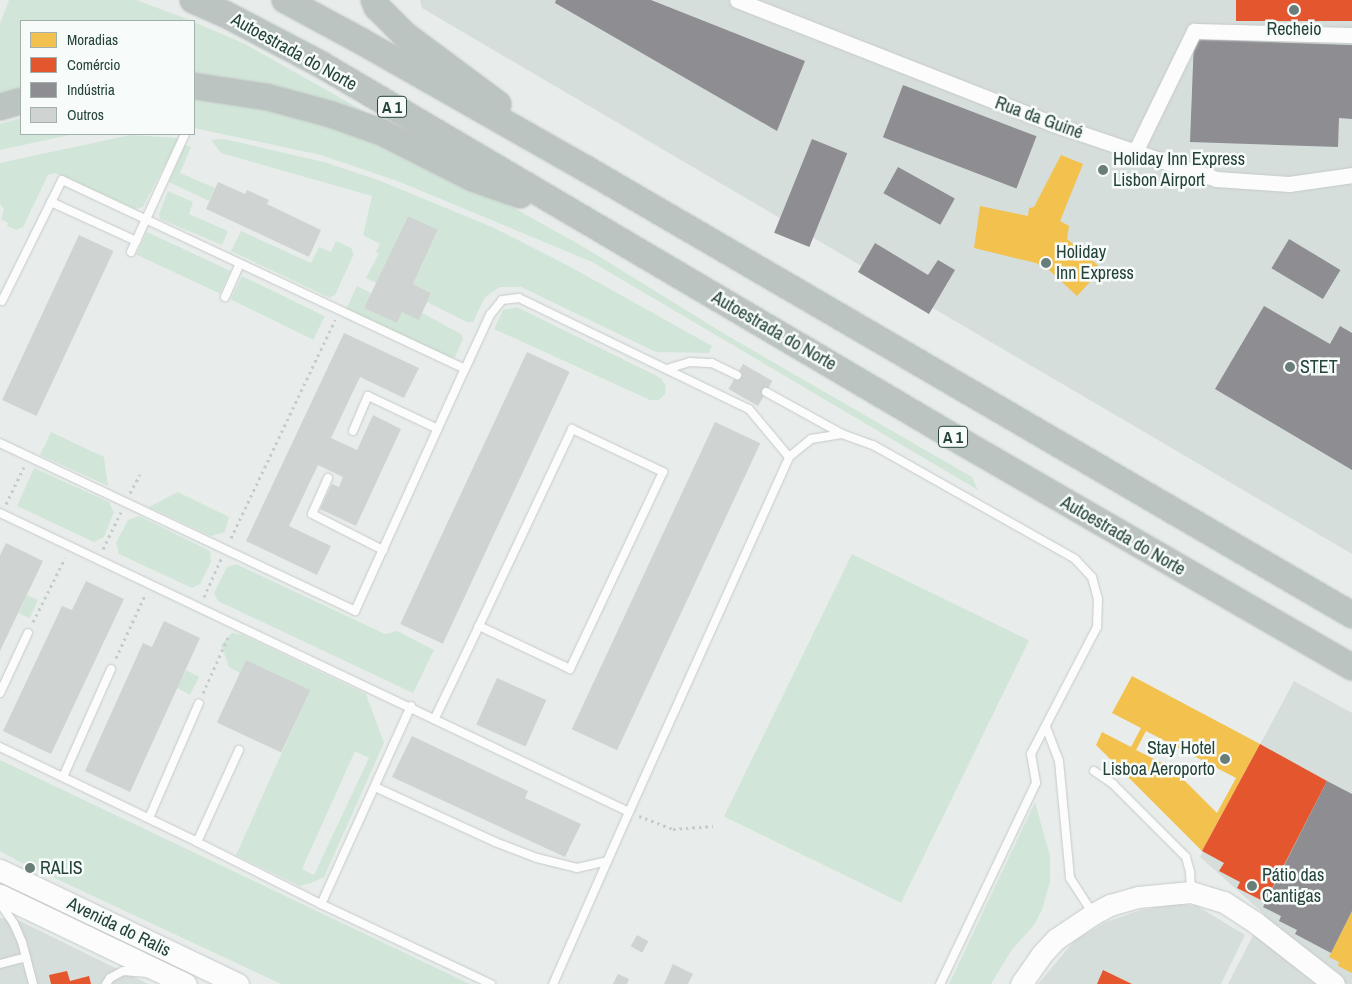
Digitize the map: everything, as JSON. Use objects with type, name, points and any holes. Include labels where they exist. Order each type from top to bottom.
[{"type":"highway","name":"Autoestrada do Norte","points":[[193,0],[234,18],[322,65],[970,447],[1352,667]]},
{"type":"highway","name":"A 1","points":[[285,0],[583,167],[1352,615]]},
{"type":"highway","points":[[374,0],[377,7],[405,34],[583,167]]},
{"type":"highway","points":[[195,86],[268,96],[330,114],[382,132],[472,178],[506,191],[557,203]]},
{"type":"highway","points":[[0,107],[20,100]]},
{"type":"street","name":"Rua da Guiné","points":[[737,0],[1053,124],[1216,179],[1289,184],[1352,175]]},
{"type":"street","points":[[1135,152],[1194,31],[1352,35]]},
{"type":"street","name":"Avenida do Ralis","points":[[0,870],[238,984]]},
{"type":"street","points":[[1021,984],[1041,955],[1056,939],[1093,914],[1110,905],[1138,897],[1191,892],[1224,902],[1256,923],[1334,984]]},
{"type":"street","name":"Avenida do Ralis","points":[[0,896],[181,982]]},
{"type":"lane","points":[[131,252],[185,135]]},
{"type":"lane","points":[[1,302],[62,180],[465,369]]},
{"type":"lane","points":[[51,202],[136,241]]},
{"type":"lane","points":[[225,297],[240,264]]},
{"type":"lane","points":[[0,443],[355,611],[490,315],[502,300],[519,298],[749,409],[789,457]]},
{"type":"lane","points":[[667,369],[690,362],[712,363],[737,375]]},
{"type":"lane","points":[[766,392],[842,434],[873,445],[1075,559],[1092,577],[1098,599],[1097,627],[1032,754],[1036,783],[940,984]]},
{"type":"lane","points":[[353,431],[368,396],[438,429]]},
{"type":"lane","points":[[436,718],[479,626],[572,429],[664,472],[570,669],[479,626]]},
{"type":"lane","points":[[553,984],[789,457],[811,439],[842,434]]},
{"type":"lane","points":[[328,478],[312,514],[384,550]]},
{"type":"lane","points":[[1,513],[411,706],[630,812]]},
{"type":"lane","points":[[0,693],[28,634]]},
{"type":"lane","points":[[63,777],[111,669]]},
{"type":"lane","points":[[149,818],[199,703]]},
{"type":"lane","points":[[321,904],[411,706]]},
{"type":"lane","points":[[1046,728],[1059,761],[1070,878],[1093,914]]},
{"type":"lane","points":[[0,747],[149,818],[321,904],[492,984]]},
{"type":"lane","points":[[197,842],[240,750]]},
{"type":"lane","points":[[1094,771],[1112,784],[1186,857],[1190,872],[1191,892]]},
{"type":"lane","points":[[375,787],[495,842],[537,858],[577,868],[607,861]]},
{"type":"lane","points":[[0,903],[14,924],[33,984]]},
{"type":"lane","points":[[0,964],[26,957]]},
{"type":"lane","points":[[106,984],[110,978],[123,971],[134,971],[181,982]]},
{"type":"path","points":[[200,607],[225,550],[339,310]]},
{"type":"path","points":[[1,513],[22,469]]},
{"type":"path","points":[[125,502],[140,474]]},
{"type":"path","points":[[99,559],[119,517]]},
{"type":"path","points":[[28,634],[70,546]]},
{"type":"path","points":[[111,669],[150,584]]},
{"type":"path","points":[[208,681],[234,623]]},
{"type":"path","points":[[630,812],[673,829],[713,826]]},
{"type":"shaded area","points":[[420,0],[1352,0],[1352,554],[422,8]]},
{"type":"shaded area","points":[[1294,681],[1352,713],[1352,984],[1228,984],[1264,914],[1200,857]]},
{"type":"shaded area","points":[[1177,904],[1197,906],[1245,935],[1221,984],[1038,984],[1075,940],[1106,922],[1141,910]]},
{"type":"shaded area","points":[[0,918],[18,920],[148,984],[0,984]]},
{"type":"green space","points":[[9,0],[136,0],[190,20],[20,20],[20,90],[0,95],[0,24]]},
{"type":"green space","points":[[195,22],[245,44],[413,139],[195,79]]},
{"type":"green space","points":[[195,96],[272,108],[404,152],[514,208],[587,249],[728,336],[972,477],[978,490],[592,262],[400,182],[321,155],[195,128]]},
{"type":"green space","points":[[20,118],[20,135],[69,135],[0,150],[0,124]]},
{"type":"green space","points":[[130,135],[179,138],[143,207],[136,209],[55,173],[48,175],[23,227],[16,230],[7,226],[8,223],[1,219],[4,210],[0,203],[0,163]]},
{"type":"green space","points":[[224,139],[324,162],[378,180],[492,227],[567,265],[712,346],[709,353],[656,352],[521,287],[500,287],[485,297],[473,322],[467,322],[427,302],[431,293],[413,284],[438,231],[408,216],[376,283],[366,278],[379,253],[376,252],[380,244],[363,235],[372,196],[221,153],[211,140]]},
{"type":"green space","points":[[185,145],[191,147],[180,173],[215,188],[209,201],[169,182]]},
{"type":"green space","points":[[168,191],[193,202],[189,214],[228,231],[222,245],[160,219],[159,214]]},
{"type":"green space","points":[[241,231],[311,263],[319,247],[331,252],[336,241],[351,248],[354,254],[335,295],[330,298],[231,251]]},
{"type":"green space","points":[[147,232],[230,271],[220,294],[136,255]]},
{"type":"green space","points":[[242,276],[325,316],[313,340],[231,299]]},
{"type":"green space","points":[[357,286],[371,293],[365,308],[397,323],[402,312],[422,313],[461,334],[463,339],[455,357],[449,358],[346,309]]},
{"type":"green space","points":[[517,307],[661,378],[666,386],[665,394],[659,400],[650,400],[494,329],[503,310]]},
{"type":"green space","points":[[51,432],[104,457],[108,486],[40,455]]},
{"type":"green space","points":[[34,468],[109,502],[114,512],[104,537],[94,542],[17,506]]},
{"type":"green space","points":[[178,492],[229,517],[225,532],[211,536],[149,507]]},
{"type":"green space","points":[[139,516],[210,551],[211,562],[200,584],[192,588],[119,554],[116,543],[128,520]]},
{"type":"green space","points":[[852,554],[1029,640],[901,903],[724,816]]},
{"type":"green space","points":[[236,564],[385,634],[397,631],[434,650],[413,693],[218,601],[214,593],[227,567]]},
{"type":"green space","points":[[27,595],[38,600],[30,618],[19,613]]},
{"type":"green space","points":[[232,633],[243,635],[366,694],[384,743],[324,877],[311,883],[300,886],[236,855],[310,690],[246,660],[240,673],[229,667],[221,645]],"holes":[[[355,751],[369,758],[314,875],[302,869]]]},
{"type":"green space","points":[[186,670],[199,677],[190,695],[177,688]]},
{"type":"green space","points":[[0,760],[470,984],[281,984],[16,860],[0,851]]},
{"type":"green space","points":[[1035,802],[1050,856],[1050,882],[1042,910],[1034,925],[1011,951],[991,984],[949,984]]},
{"type":"building: Moradias","points":[[1061,155],[1083,164],[1060,221],[1069,226],[1067,239],[1102,269],[1077,296],[1049,270],[1036,263],[974,248],[980,206],[1028,216],[1029,208],[1034,207]]},
{"type":"building: Moradias","name":"Stay Hotel Lisboa Aeroporto","points":[[1132,676],[1260,744],[1202,851],[1096,745],[1102,732],[1131,747],[1141,728],[1112,713]],"holes":[[[1146,731],[1236,778],[1217,813],[1172,768],[1136,750]]]},
{"type":"building: Moradias","points":[[1352,911],[1352,973],[1338,966],[1339,962],[1329,957]]},
{"type":"building: Comércio","name":"Recheio","points":[[1236,0],[1352,0],[1352,21],[1236,21]]},
{"type":"building: Comércio","points":[[1260,744],[1327,781],[1265,902],[1237,888],[1240,882],[1219,871],[1224,863],[1202,851]]},
{"type":"building: Comércio","points":[[1103,970],[1132,984],[1097,984]]},
{"type":"building: Comércio","points":[[67,971],[70,981],[89,976],[91,984],[51,984],[49,975]]},
{"type":"building: Indústria","points":[[556,0],[651,0],[805,61],[777,131],[555,3]]},
{"type":"building: Indústria","points":[[1194,39],[1352,45],[1352,119],[1339,118],[1338,147],[1190,142]]},
{"type":"building: Indústria","points":[[903,85],[1037,136],[1016,189],[883,137]]},
{"type":"building: Indústria","points":[[812,139],[847,153],[809,247],[774,233]]},
{"type":"building: Indústria","points":[[898,167],[955,199],[940,225],[883,193]]},
{"type":"building: Indústria","points":[[1289,239],[1340,270],[1323,299],[1271,268]]},
{"type":"building: Indústria","points":[[875,243],[928,275],[938,260],[955,270],[929,314],[858,272]]},
{"type":"building: Indústria","name":"STET","points":[[1264,306],[1330,344],[1340,326],[1352,333],[1352,470],[1215,389]]},
{"type":"building: Indústria","points":[[1327,781],[1352,794],[1352,911],[1331,953],[1295,934],[1297,930],[1279,921],[1281,916],[1263,907]]},
{"type":"building: Outros","points":[[218,182],[245,194],[247,190],[269,200],[267,204],[321,230],[309,257],[206,209]]},
{"type":"building: Outros","points":[[408,216],[438,230],[413,284],[431,293],[419,320],[402,312],[397,323],[364,308]]},
{"type":"building: Outros","points":[[79,235],[113,251],[37,416],[2,400]]},
{"type":"building: Outros","points":[[344,333],[419,368],[404,398],[360,377],[331,438],[357,450],[373,415],[401,429],[356,526],[320,509],[332,484],[339,487],[343,477],[318,465],[289,526],[331,546],[317,575],[246,541]]},
{"type":"building: Outros","points":[[527,352],[570,372],[443,644],[400,624]]},
{"type":"building: Outros","points":[[743,364],[772,381],[758,406],[728,389]]},
{"type":"building: Outros","points":[[715,422],[760,443],[617,750],[572,729]]},
{"type":"building: Outros","points":[[6,543],[43,561],[0,651],[0,555]]},
{"type":"building: Outros","points":[[86,581],[124,599],[51,754],[3,731],[62,606],[72,610]]},
{"type":"building: Outros","points":[[164,621],[200,638],[130,792],[85,771],[143,643],[152,647]]},
{"type":"building: Outros","points":[[246,660],[310,690],[281,753],[217,723]]},
{"type":"building: Outros","points":[[497,678],[546,700],[526,747],[476,725]]},
{"type":"building: Outros","points":[[412,736],[528,791],[525,798],[581,824],[565,857],[392,777]]},
{"type":"building: Outros","points":[[637,935],[648,941],[642,953],[631,946]]},
{"type":"building: Outros","points":[[673,964],[693,974],[688,984],[664,984]]},
{"type":"building: Outros","points":[[618,974],[629,979],[627,984],[613,984]]},
{"type":"place","name":"Recheio","points":[[1294,10]]},
{"type":"place","name":"Holiday Inn Express Lisbon Airport","points":[[1103,170]]},
{"type":"place","name":"Holiday Inn Express","points":[[1046,263]]},
{"type":"place","name":"STET","points":[[1290,367]]},
{"type":"place","name":"Stay Hotel Lisboa Aeroporto","points":[[1225,759]]},
{"type":"place","name":"RALIS","points":[[30,868]]},
{"type":"place","name":"Pátio das Cantigas","points":[[1252,886]]}]
